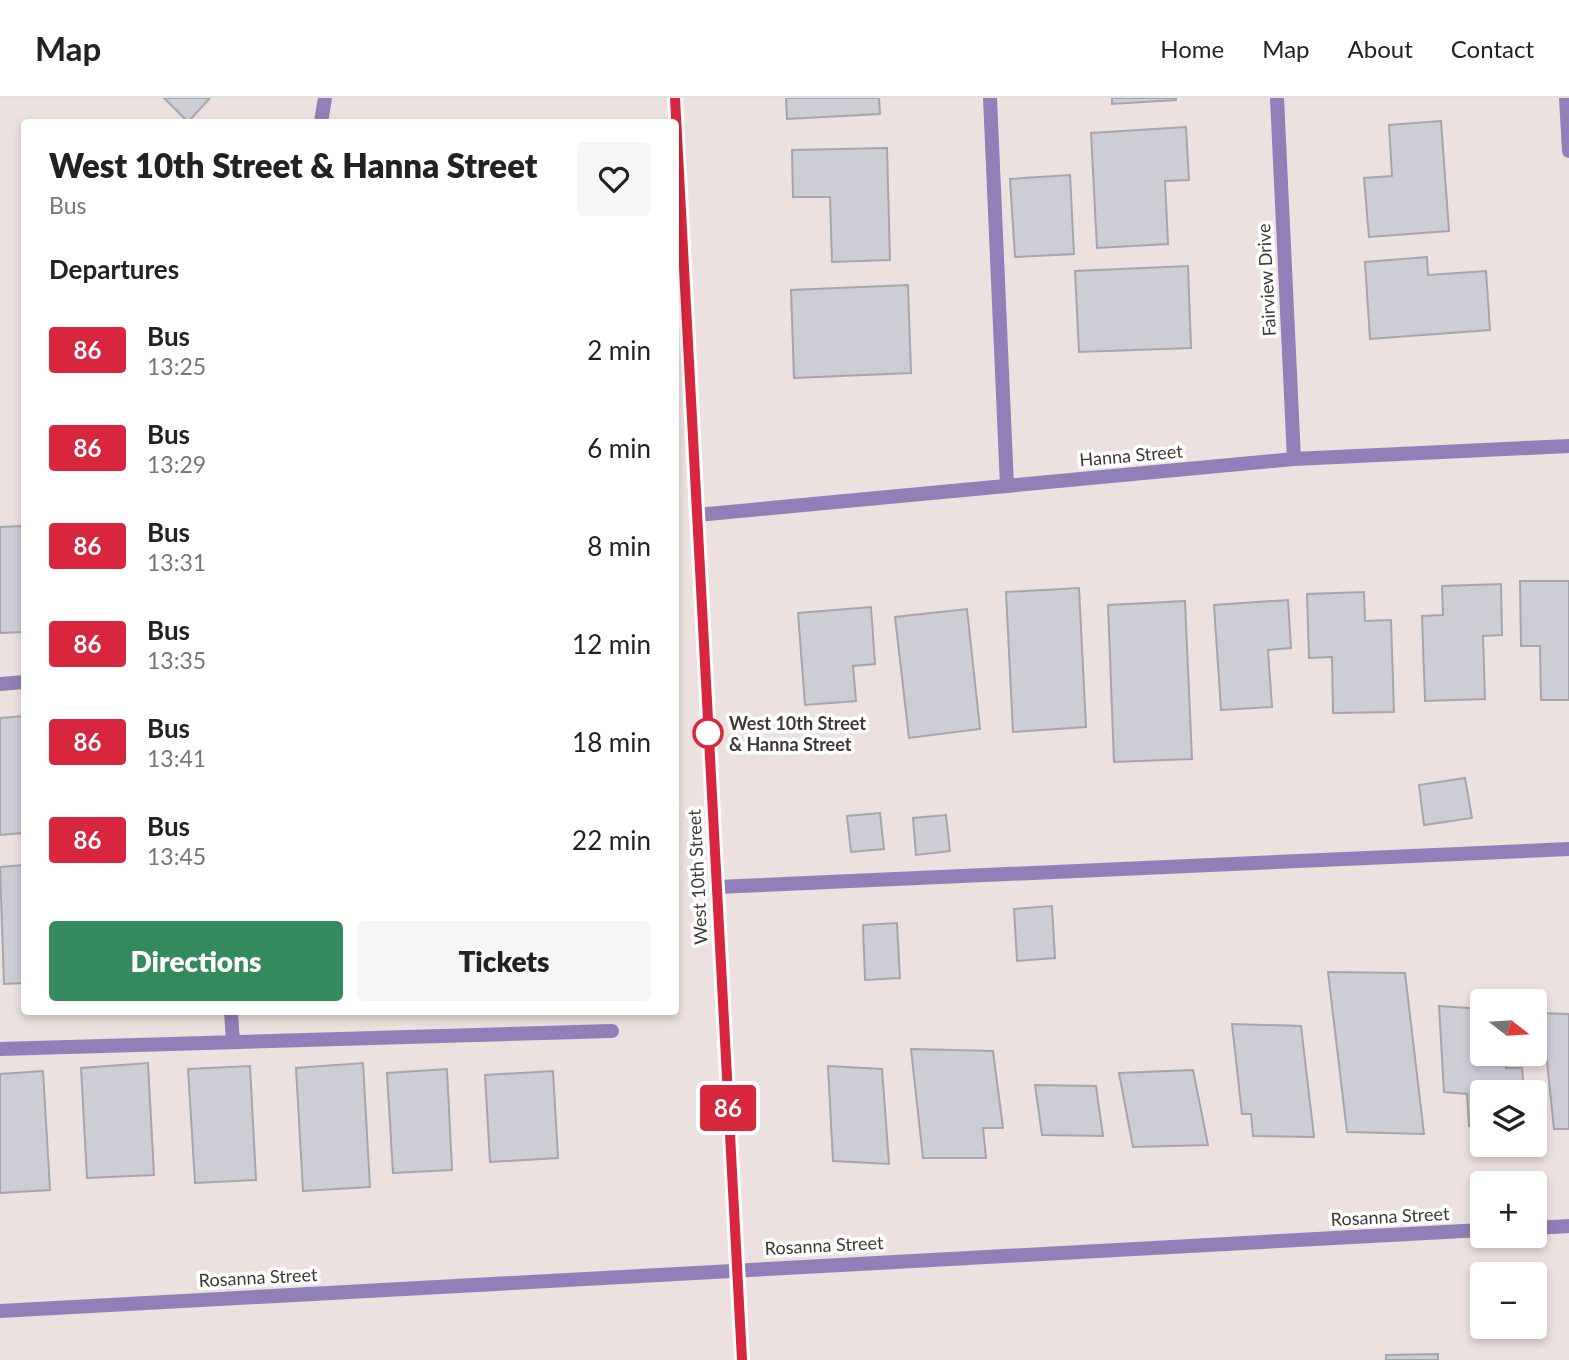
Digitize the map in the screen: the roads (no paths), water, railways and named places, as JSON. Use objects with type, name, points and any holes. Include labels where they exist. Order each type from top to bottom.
[{"type":"street","points":[[322,119],[325,98]]},
{"type":"street","name":"West 10th Street","points":[[675,98],[676,119]]},
{"type":"street","points":[[990,98],[1007,486]]},
{"type":"street","name":"Fairview Drive","points":[[1277,98],[1294,460]]},
{"type":"street","points":[[1566,98],[1569,152]]},
{"type":"street","name":"West 10th Street","points":[[679,174],[742,1360]]},
{"type":"street","name":"Hanna Street","points":[[697,515],[1294,460],[1569,446]]},
{"type":"street","points":[[0,684],[21,682]]},
{"type":"street","points":[[717,887],[1569,849]]},
{"type":"street","points":[[231,1015],[233,1042]]},
{"type":"street","points":[[0,1049],[612,1031]]},
{"type":"street","points":[[1547,1227],[1569,1226]]},
{"type":"street","name":"Rosanna Street","points":[[0,1311],[1470,1231]]},
{"type":"place","name":"West 10th Street & Hanna Street","points":[[708,733]]}]
